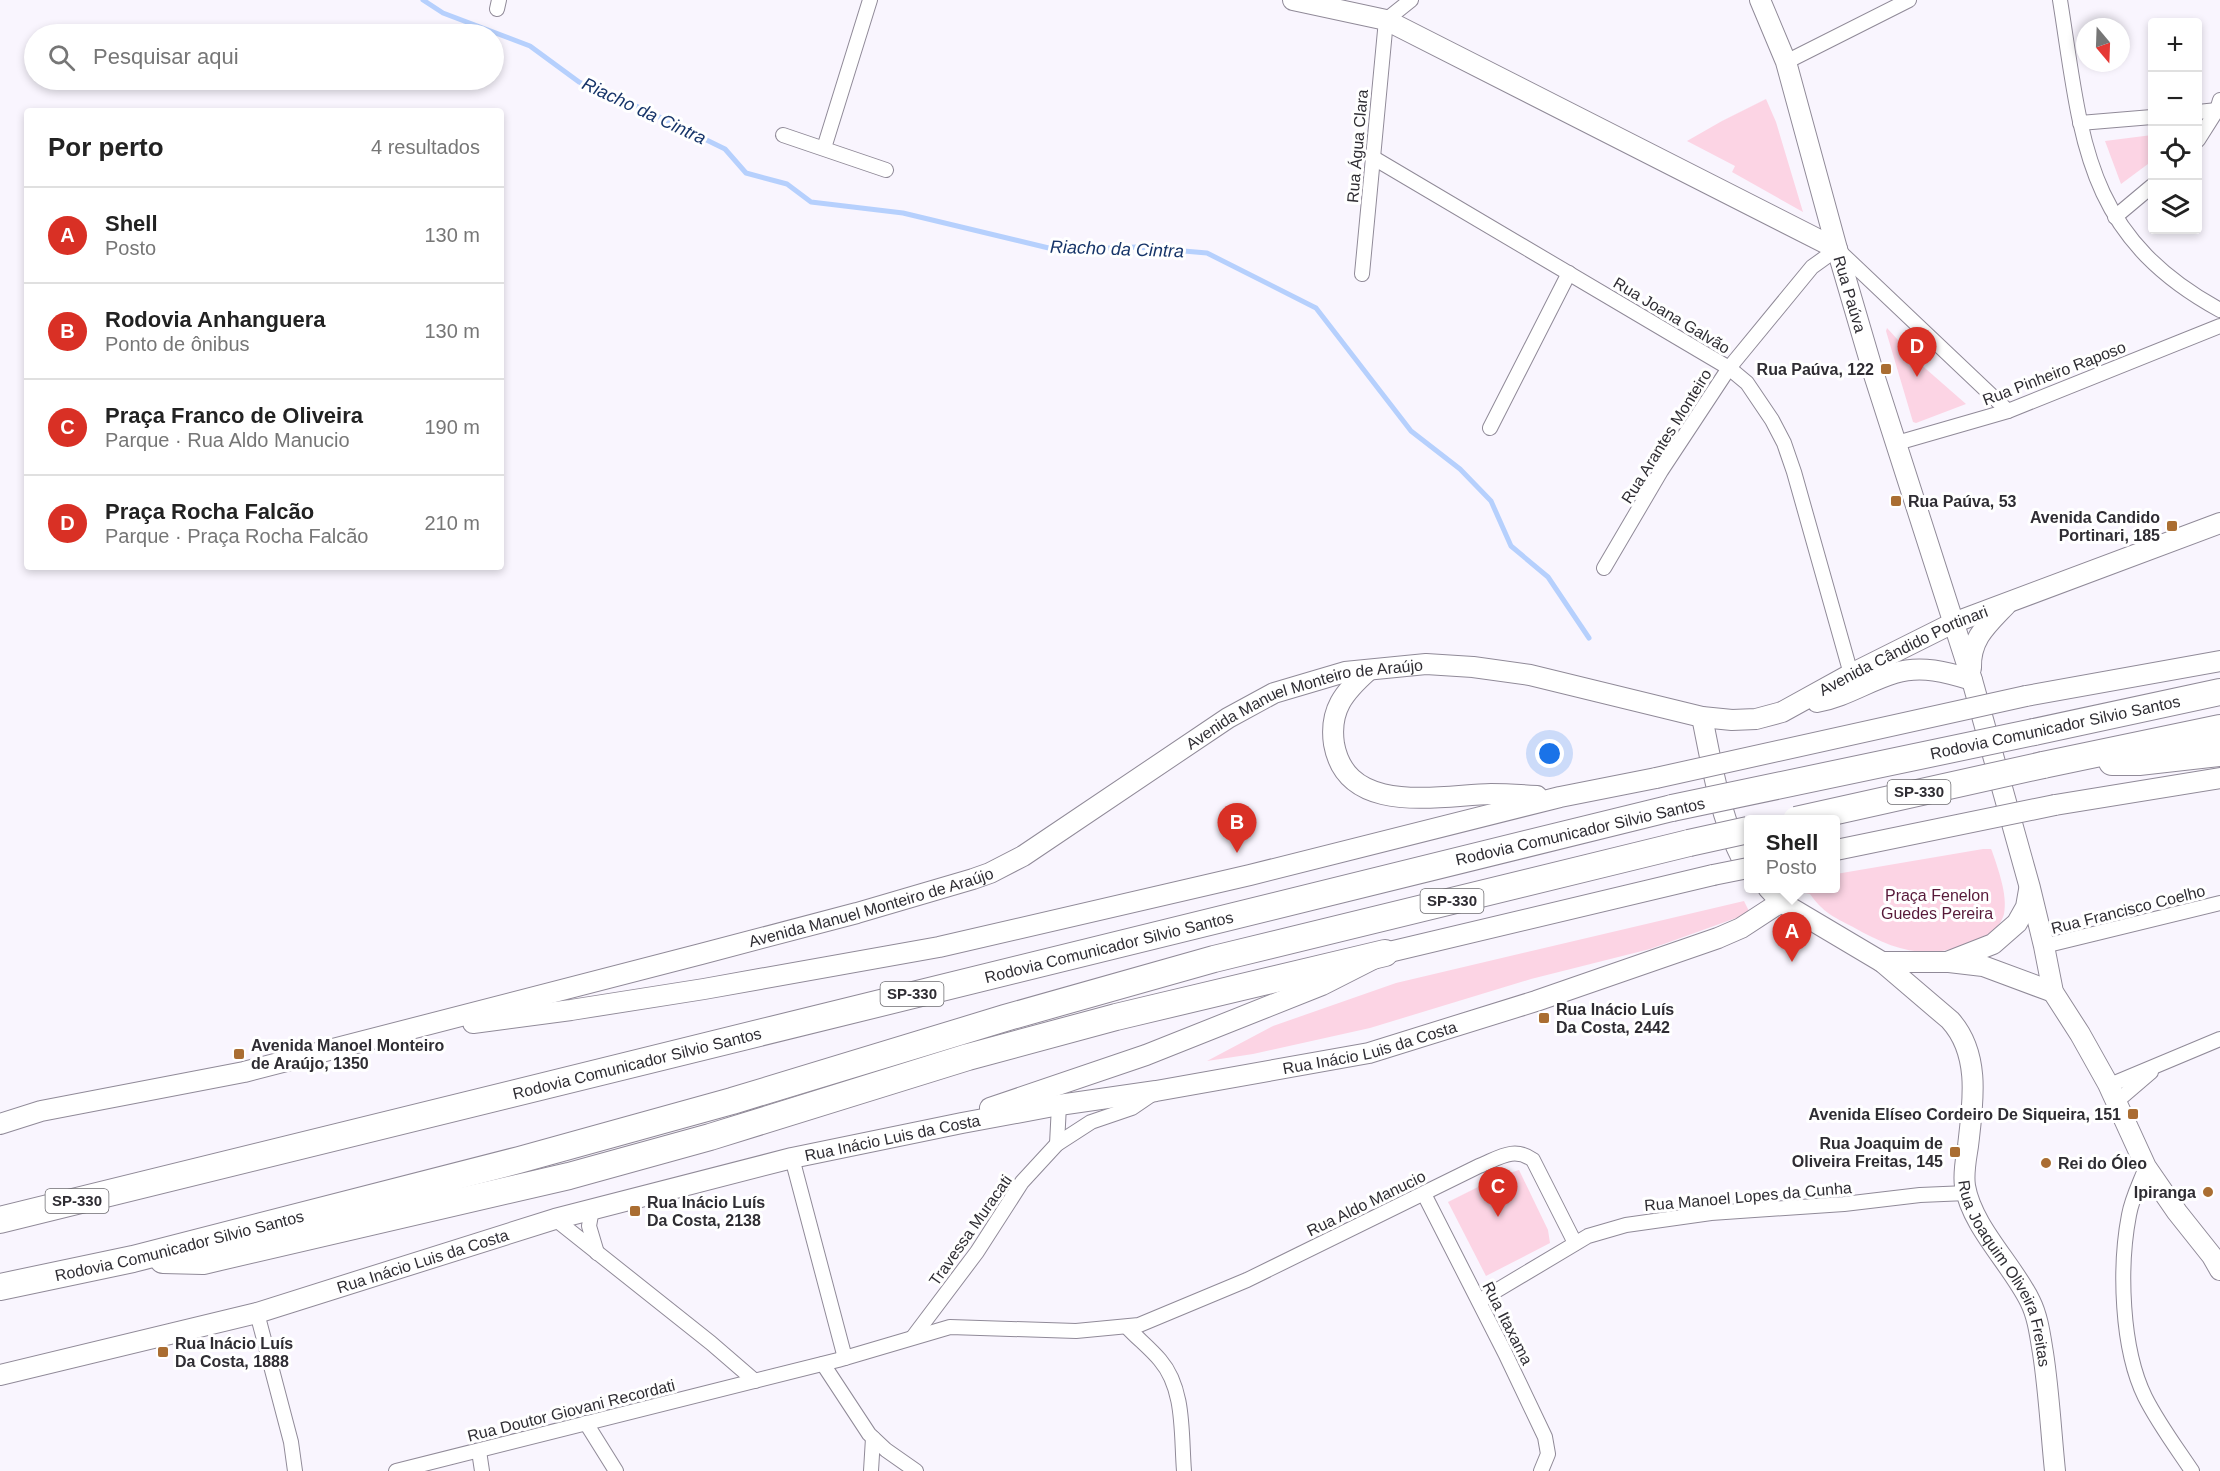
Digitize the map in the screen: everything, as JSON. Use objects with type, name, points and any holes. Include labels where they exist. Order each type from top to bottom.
[{"type":"highway","name":"Rodovia Comunicador Silvio Santos","points":[[0,1220],[1672,808],[2220,692]]},
{"type":"highway","name":"Rodovia Comunicador Silvio Santos","points":[[1814,815],[2220,728]]},
{"type":"highway","points":[[2047,764],[2139,762],[2220,753]]},
{"type":"highway","name":"Rodovia Comunicador Silvio Santos","points":[[0,1287],[133,1259],[553,1151],[732,1101],[1005,1018],[1214,959],[1744,831]]},
{"type":"highway","points":[[133,1259],[203,1261],[569,1176],[710,1137],[968,1057],[1116,1017],[1384,953]]},
{"type":"highway","points":[[0,1202],[153,1183]]},
{"type":"main road","points":[[1293,0],[1386,20],[1837,249]]},
{"type":"main road","name":"Rua Paúva","points":[[1760,0],[1786,62],[1874,375],[1972,680]]},
{"type":"main road","name":"Avenida Cândido Portinari","points":[[1702,717],[1732,720],[1756,719],[1782,712],[1953,622],[2220,523]]},
{"type":"main road","name":"Avenida Cândido Portinari","points":[[1797,706],[1821,702],[1895,673],[1916,669],[1947,672],[1972,680],[1973,646],[1980,632],[2011,600]]},
{"type":"main road","points":[[402,1030],[571,1010],[704,989],[939,946],[1250,875],[1560,797],[2026,696],[2220,661]]},
{"type":"main road","name":"Avenida Manuel Monteiro de Araújo","points":[[0,1124],[41,1111],[244,1072],[857,913],[990,873],[1023,856],[1228,718],[1274,693],[1345,672],[1426,664],[1473,667],[1530,675],[1702,717]]},
{"type":"main road","points":[[1368,670],[1343,695],[1332,730],[1341,765],[1362,787],[1393,797],[1492,794],[1560,797]]},
{"type":"main road","points":[[1972,680],[2030,888],[2053,992],[2108,1084],[2146,1167],[2177,1212],[2217,1259]]},
{"type":"main road","points":[[1702,717],[1717,788],[1737,848],[1744,860]]},
{"type":"main road","points":[[1840,849],[2055,805],[2220,778]]},
{"type":"main road","points":[[962,1123],[995,1106],[1146,1055],[1322,985],[1384,953],[1744,869]]},
{"type":"main road","points":[[1947,962],[1993,944],[2017,923],[2026,907],[2030,888]]},
{"type":"main road","name":"Rua Joaquim Oliveira Freitas","points":[[1775,895],[1882,962],[1950,1020],[1959,1030],[1969,1049],[1972,1067],[1972,1100],[1965,1186],[1971,1207],[2030,1301],[2038,1322],[2047,1384],[2055,1471]]},
{"type":"main road","name":"Rua Inácio Luis da Costa","points":[[0,1375],[257,1313],[555,1219],[792,1158],[1059,1105],[1156,1091],[1369,1053],[1536,1001],[1718,938],[1741,928],[1775,895]]},
{"type":"main road","points":[[1882,962],[1947,962],[1983,966],[2053,992]]},
{"type":"street","points":[[824,148],[870,0]]},
{"type":"street","points":[[1386,20],[1412,0]]},
{"type":"street","points":[[1786,62],[1909,0]]},
{"type":"street","points":[[2060,0],[2080,123],[2100,190],[2115,217],[2145,256],[2165,275],[2220,310]]},
{"type":"street","name":"Rua Água Clara","points":[[1362,274],[1386,20]]},
{"type":"street","points":[[2202,111],[2218,105]]},
{"type":"street","points":[[2202,133],[2218,105]]},
{"type":"street","points":[[2080,123],[2148,117]]},
{"type":"street","points":[[783,135],[886,170]]},
{"type":"street","name":"Rua Joana Galvão","points":[[1372,157],[1729,368],[1747,383],[1772,420],[1784,443],[1851,674]]},
{"type":"street","points":[[2115,217],[2148,189]]},
{"type":"street","points":[[1837,249],[2008,411]]},
{"type":"street","name":"Rua Arantes Monteiro","points":[[1604,568],[1661,471],[1729,368],[1812,267],[1837,249]]},
{"type":"street","points":[[1490,428],[1569,273]]},
{"type":"street","name":"Rua Pinheiro Raposo","points":[[1897,443],[2008,411],[2220,326]]},
{"type":"street","name":"Rua Francisco Coelho","points":[[2044,946],[2220,903]]},
{"type":"street","points":[[2108,1084],[2220,1039]]},
{"type":"street","points":[[2116,1102],[2160,1065]]},
{"type":"street","name":"Travessa Muracati","points":[[913,1337],[977,1252],[1022,1182],[1057,1144],[1091,1122],[1132,1108],[1156,1091]]},
{"type":"street","points":[[1057,1144],[1059,1105]]},
{"type":"street","name":"Rua Aldo Manucio","points":[[913,1337],[961,1326],[1076,1331],[1138,1325],[1247,1280],[1516,1152],[1524,1153],[1533,1160],[1575,1243]]},
{"type":"street","points":[[792,1158],[845,1358]]},
{"type":"street","points":[[2146,1167],[2129,1215],[2124,1260],[2123,1288],[2129,1341],[2145,1396],[2192,1471]]},
{"type":"street","name":"Rua Manoel Lopes da Cunha","points":[[1479,1301],[1588,1236],[1626,1225],[1711,1213],[1967,1193]]},
{"type":"street","name":"Rua Itaxama","points":[[1424,1194],[1545,1437],[1548,1454],[1541,1471]]},
{"type":"street","points":[[592,1209],[589,1226],[598,1255]]},
{"type":"street","points":[[555,1219],[711,1343],[755,1381]]},
{"type":"street","points":[[257,1313],[291,1442],[295,1471]]},
{"type":"street","points":[[1127,1327],[1160,1360],[1170,1373],[1176,1388],[1184,1471]]},
{"type":"street","name":"Rua Doutor Giovani Recordati","points":[[396,1471],[823,1364],[913,1337]]},
{"type":"street","points":[[823,1364],[873,1438],[916,1471]]},
{"type":"street","points":[[586,1423],[616,1471]]},
{"type":"street","points":[[871,1471],[873,1438]]},
{"type":"street","points":[[479,1451],[482,1471]]},
{"type":"green space","points":[[1766,99],[1776,122],[1803,212],[1732,172],[1735,166],[1687,141]]},
{"type":"green space","points":[[2148,136],[2148,164],[2121,184],[2105,141]]},
{"type":"green space","points":[[1887,328],[1918,362],[1966,404],[1916,423],[1913,422]]},
{"type":"green space","name":"Praça Fenelon Guedes Pereira","points":[[1991,849],[2004,890],[2004,914],[1999,924],[1987,936],[1954,948],[1924,952],[1896,947],[1834,917],[1824,910],[1810,894],[1805,893],[1840,893],[1840,873]]},
{"type":"green space","points":[[1744,901],[1750,913],[1650,949],[1531,979],[1370,1028],[1253,1054],[1207,1061],[1273,1026],[1396,983]]},
{"type":"green space","points":[[1519,1170],[1548,1230],[1550,1243],[1486,1276],[1448,1202],[1500,1176]]},
{"type":"waterway","name":"Riacho da Cintra","points":[[423,0],[443,13],[472,24]]},
{"type":"waterway","name":"Riacho da Cintra","points":[[504,36],[530,46],[579,82],[643,109],[725,149],[746,173],[787,184],[811,202],[903,213],[1057,250],[1137,247],[1207,253],[1316,308],[1411,431],[1460,469],[1491,501],[1511,546],[1548,577],[1589,638]]},
{"type":"place","name":"Rua Paúva, 122","points":[[1886,369]]},
{"type":"place","name":"Praça Rocha Falcão","points":[[1917,377]]},
{"type":"place","name":"Rua Paúva, 53","points":[[1896,501]]},
{"type":"place","name":"Avenida Candido Portinari, 185","points":[[2172,526]]},
{"type":"place","name":"Rodovia Anhanguera","points":[[1237,853]]},
{"type":"place","name":"Shell","points":[[1792,962]]},
{"type":"place","name":"Rua Inácio Luís Da Costa, 2442","points":[[1544,1018]]},
{"type":"place","name":"Avenida Manoel Monteiro de Araújo, 1350","points":[[239,1054]]},
{"type":"place","name":"Avenida Elíseo Cordeiro De Siqueira, 151","points":[[2133,1114]]},
{"type":"place","name":"Rua Joaquim de Oliveira Freitas, 145","points":[[1955,1152]]},
{"type":"place","name":"Rei do Óleo","points":[[2046,1163]]},
{"type":"place","name":"Ipiranga","points":[[2208,1192]]},
{"type":"place","name":"Rua Inácio Luís Da Costa, 2138","points":[[635,1211]]},
{"type":"place","name":"Praça Franco de Oliveira","points":[[1498,1217]]},
{"type":"place","name":"Rua Inácio Luís Da Costa, 1888","points":[[163,1352]]}]
